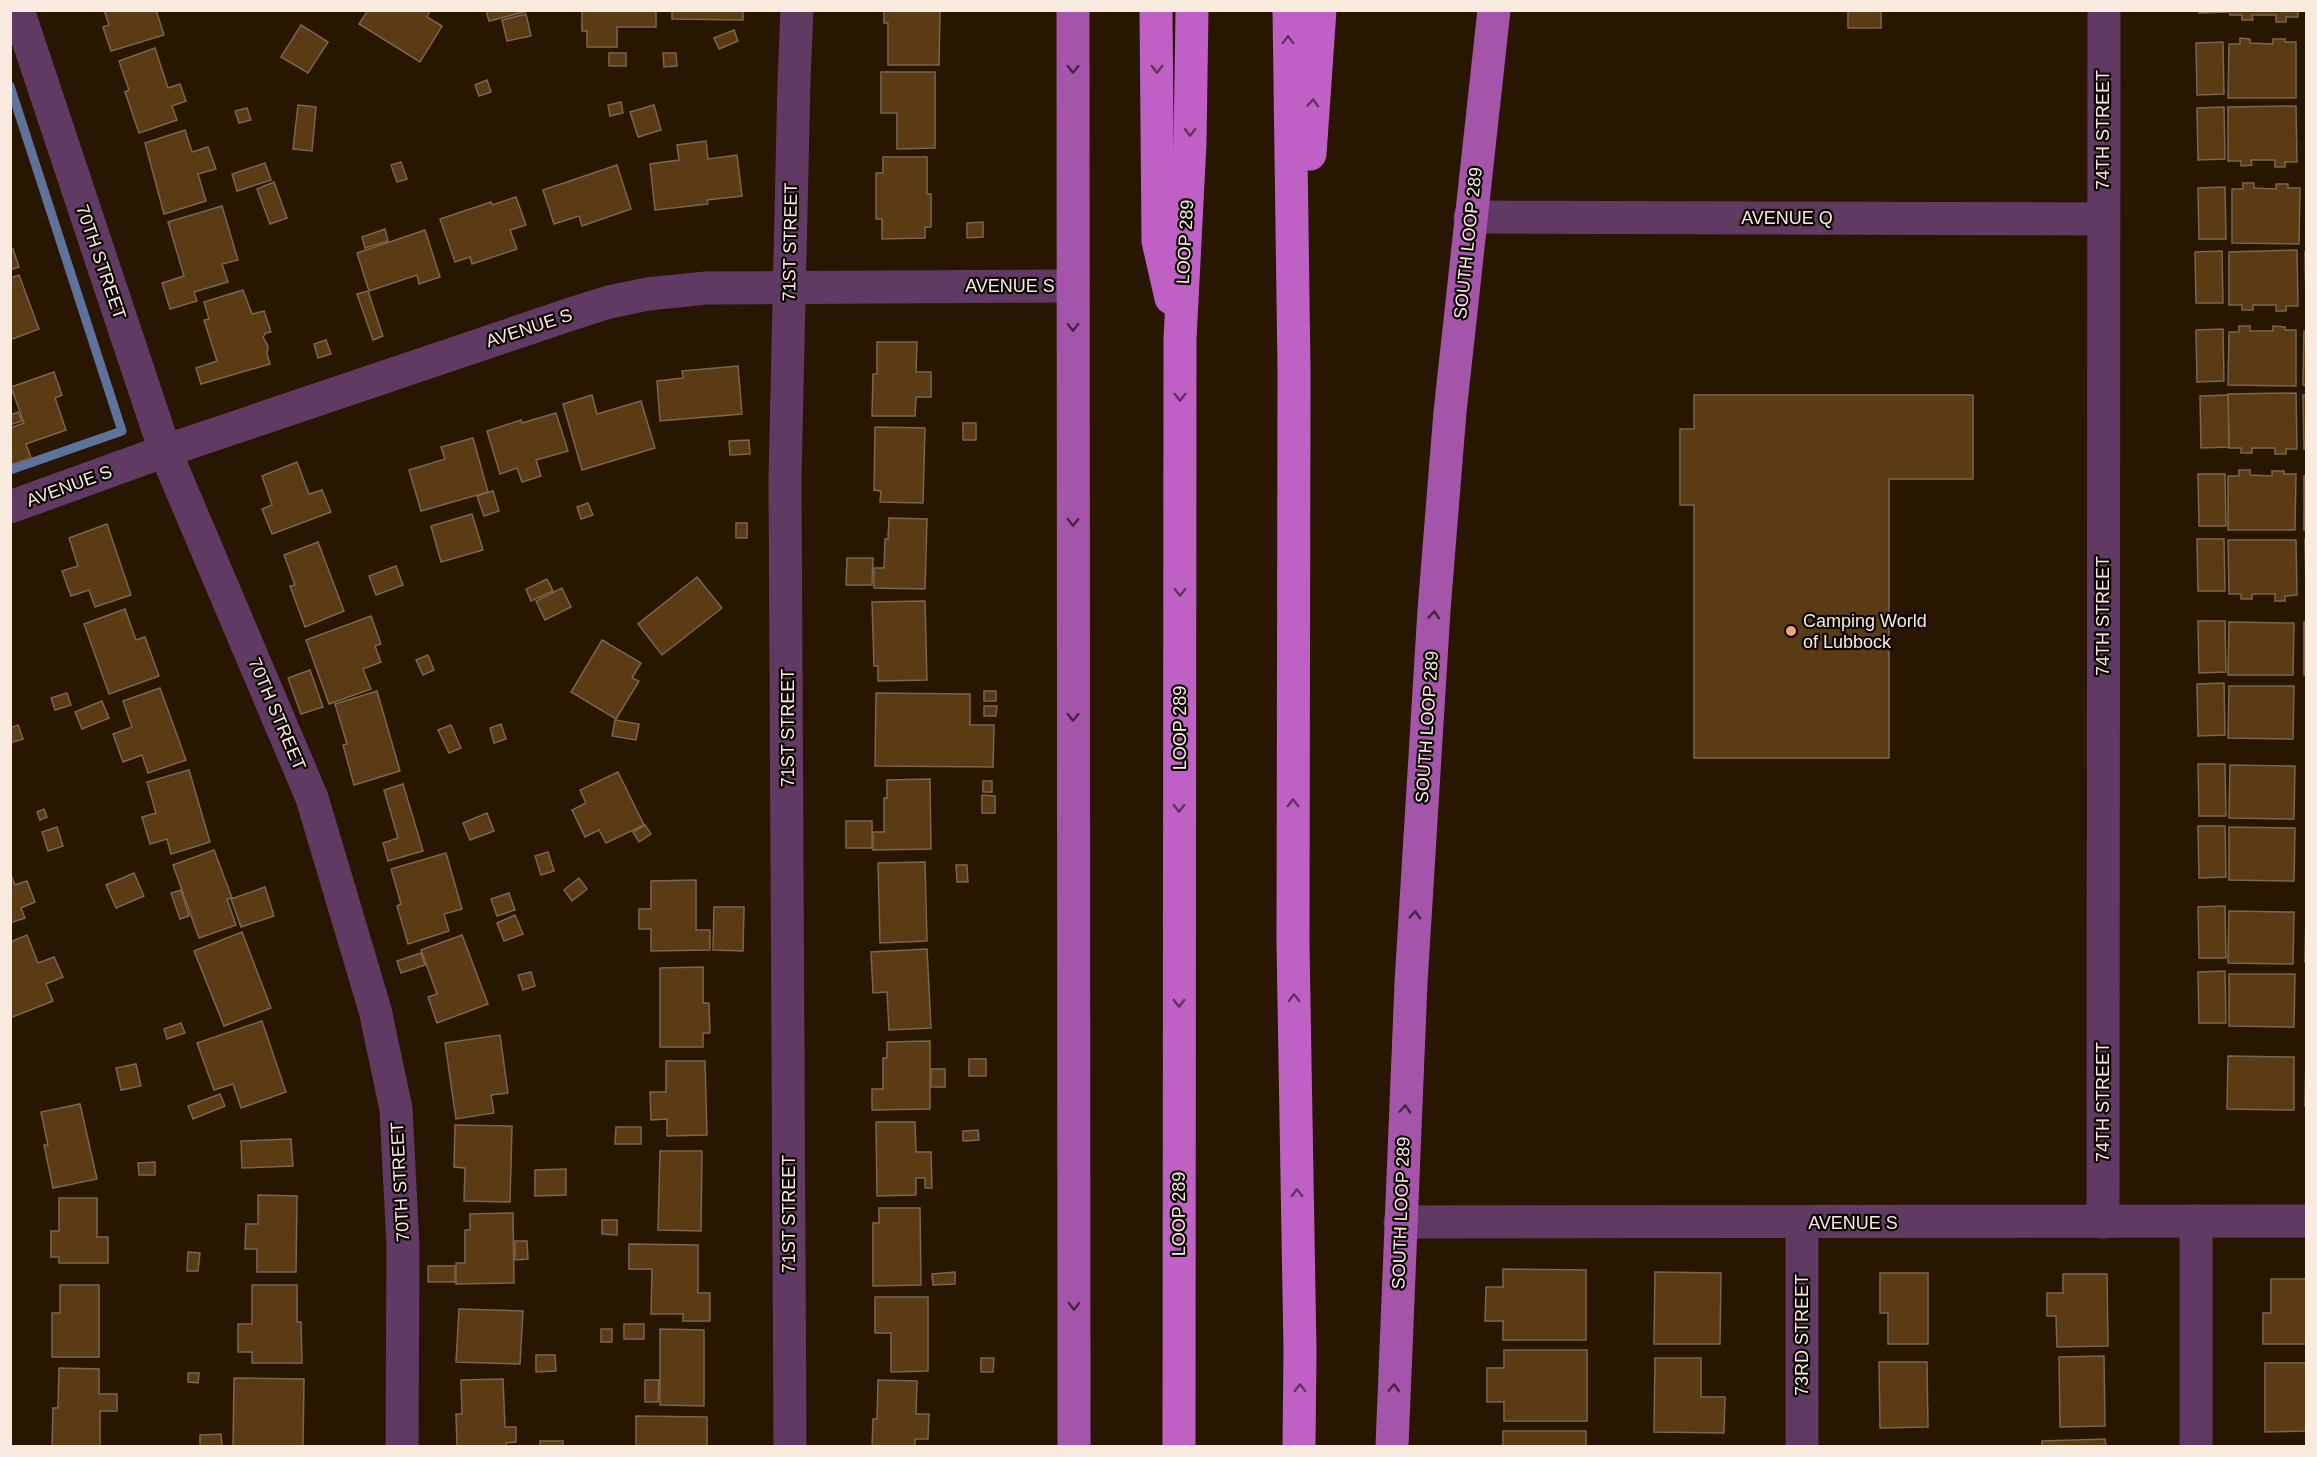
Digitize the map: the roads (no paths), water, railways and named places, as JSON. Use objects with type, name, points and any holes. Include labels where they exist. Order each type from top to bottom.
[{"type":"highway","points":[[1156,10],[1158,241],[1180,339]]},
{"type":"highway","name":"LOOP 289","points":[[1179,1446],[1180,339],[1190,142],[1192,10]]},
{"type":"highway","points":[[1289,10],[1294,371],[1293,944],[1300,1339],[1299,1446]]},
{"type":"highway","points":[[1294,371],[1320,10]]},
{"type":"main road","points":[[1073,10],[1074,1446]]},
{"type":"main road","name":"SOUTH LOOP 289","points":[[1392,1446],[1412,971],[1434,610],[1450,412],[1494,10]]},
{"type":"street","name":"70TH STREET","points":[[18,10],[165,451],[312,798],[375,1010],[396,1109],[403,1246],[402,1446]]},
{"type":"street","name":"71ST STREET","points":[[790,1446],[785,478],[788,287],[797,10]]},
{"type":"street","name":"74TH STREET","points":[[2103,1222],[2104,10]]},
{"type":"street","name":"AVENUE Q","points":[[1470,217],[2103,219]]},
{"type":"street","name":"AVENUE S","points":[[10,507],[165,451],[609,302],[648,294],[706,288],[1073,286]]},
{"type":"street","points":[[2196,1221],[2196,1446]]},
{"type":"street","name":"AVENUE S","points":[[1400,1222],[2307,1221]]},
{"type":"street","name":"73RD STREET","points":[[1802,1223],[1802,1446]]},
{"type":"waterway","points":[[10,86],[122,431],[10,470]]},
{"type":"place","name":"Camping World of Lubbock","points":[[1791,631]]}]
